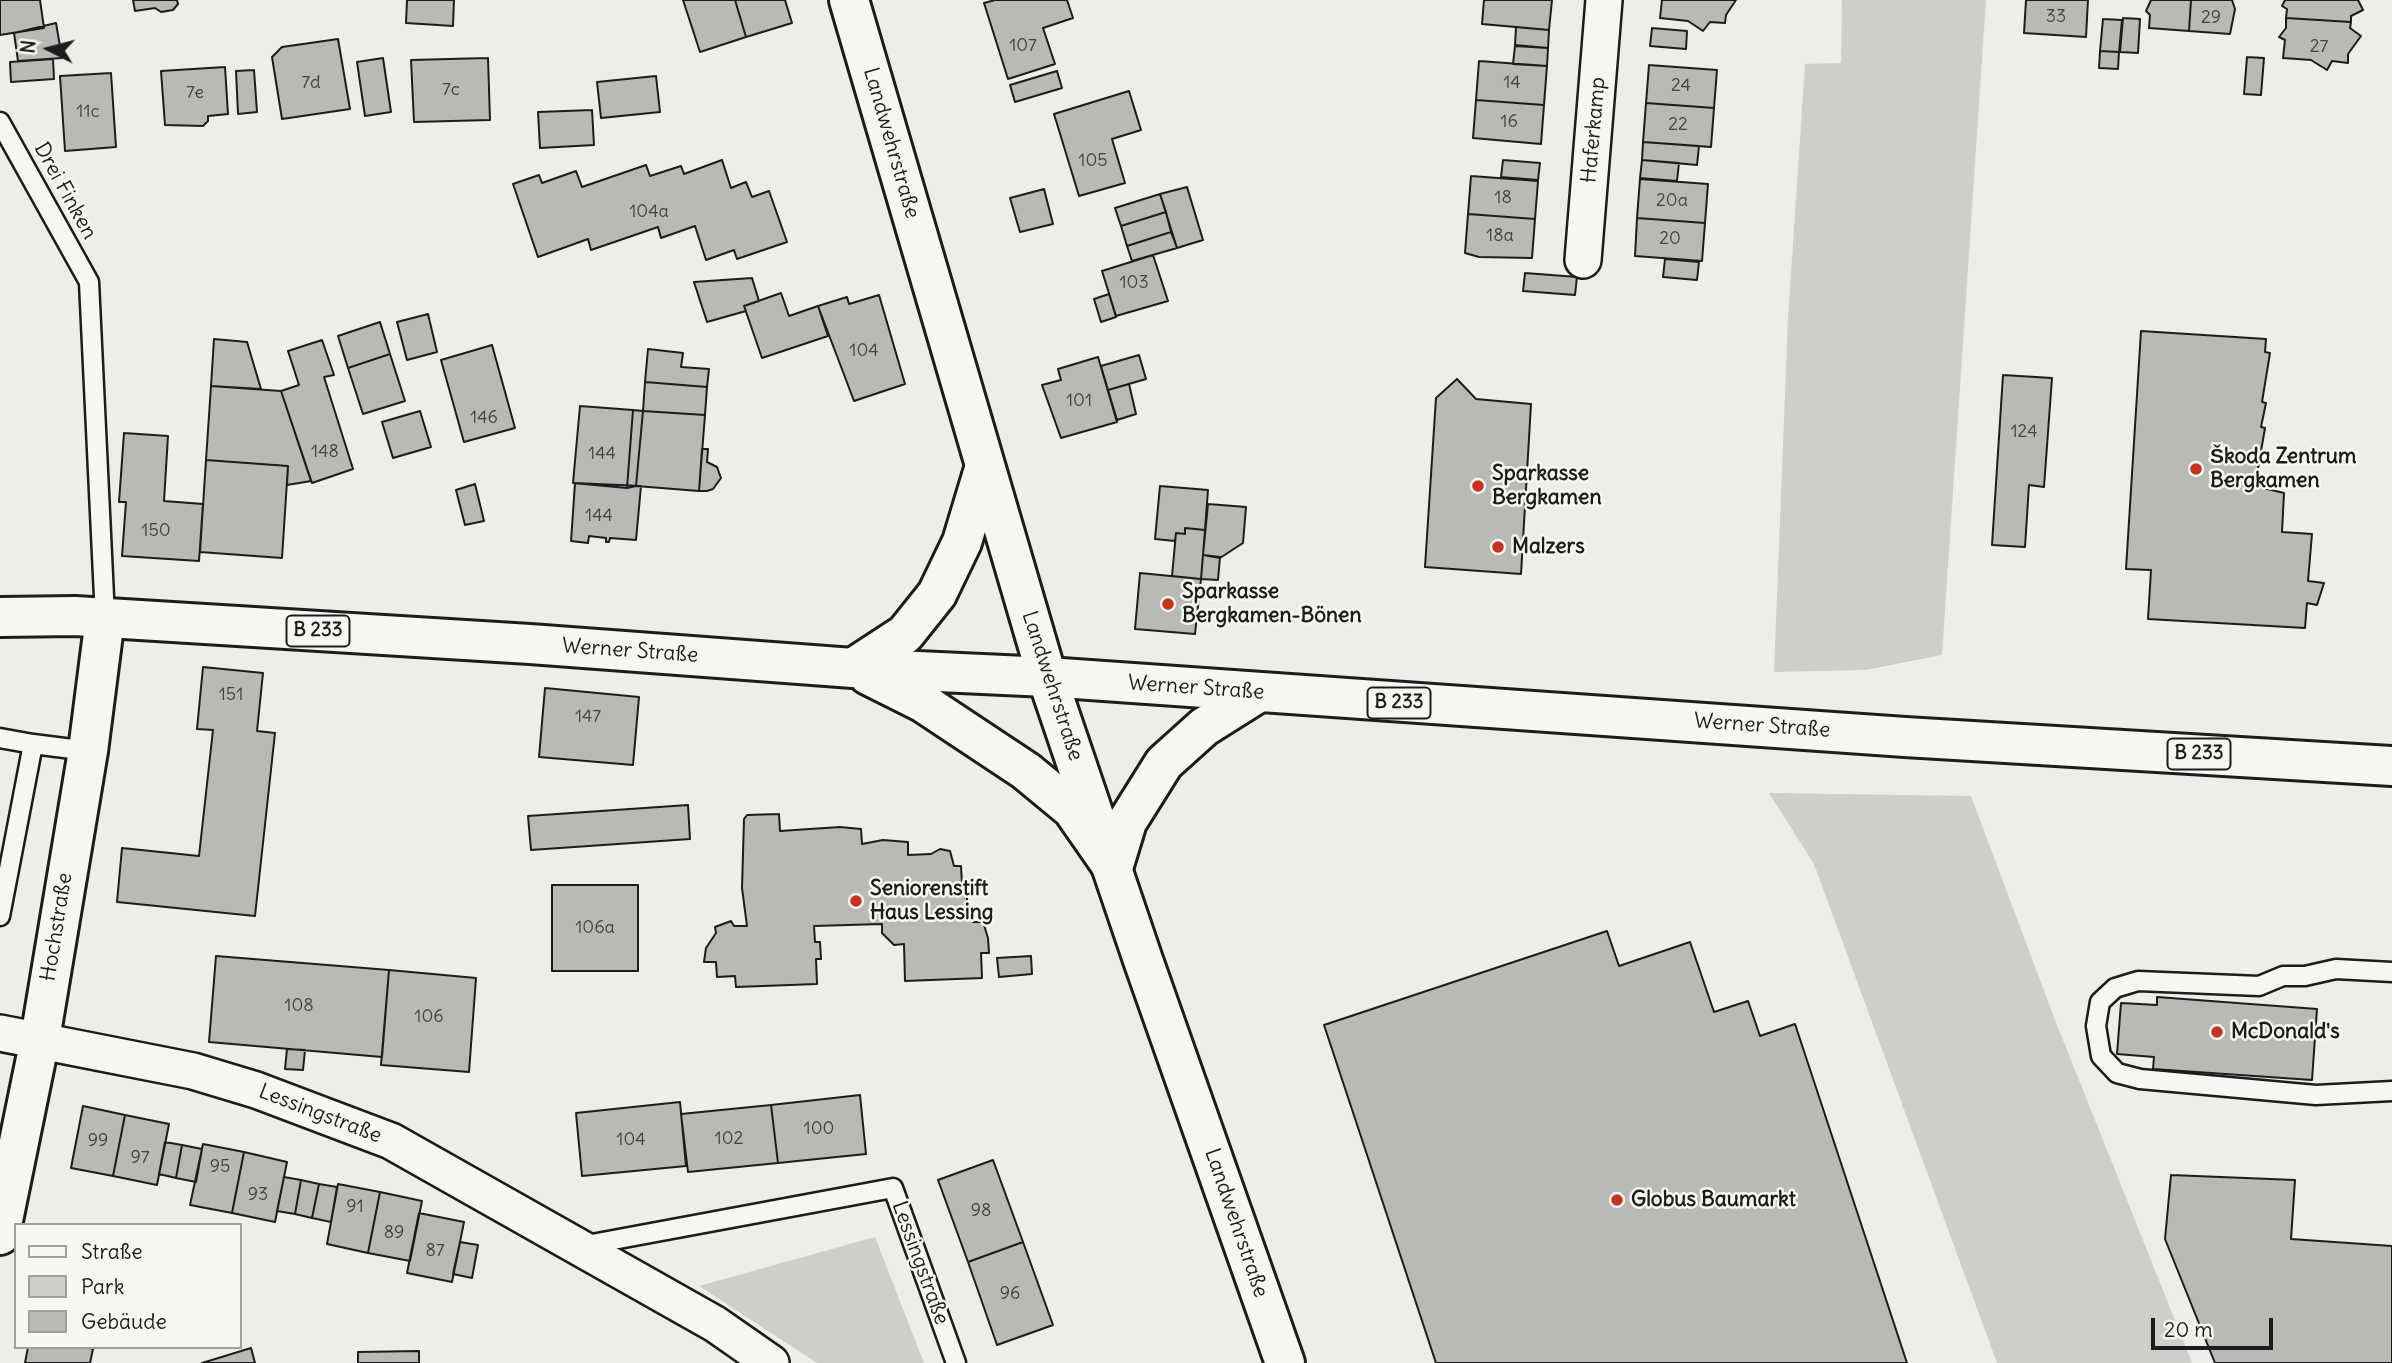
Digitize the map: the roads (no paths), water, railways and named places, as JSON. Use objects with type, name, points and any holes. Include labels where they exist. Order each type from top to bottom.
[{"type":"main road","name":"Landwehrstraße","points":[[849,0],[1047,677],[1285,1363]]},
{"type":"main road","points":[[853,668],[905,634],[937,594],[962,542],[984,469]]},
{"type":"main road","name":"Werner Straße","points":[[0,617],[105,618],[530,643],[853,668],[1047,677],[2392,766]]},
{"type":"main road","name":"Hochstraße","points":[[0,1235],[40,1039],[88,751],[105,618]]},
{"type":"main road","points":[[853,668],[922,702],[1026,771],[1072,809],[1113,867]]},
{"type":"main road","points":[[1113,867],[1127,822],[1164,763],[1204,727],[1258,693]]},
{"type":"street","name":"Haferkamp","points":[[1583,260],[1604,0]]},
{"type":"street","name":"Lessingstraße","points":[[0,1033],[193,1071],[322,1113],[391,1141],[715,1324],[771,1363]]},
{"type":"lane","name":"Drei Finken","points":[[0,122],[89,282],[105,618]]},
{"type":"lane","points":[[0,738],[88,751]]},
{"type":"lane","points":[[0,916],[33,744]]},
{"type":"lane","points":[[2392,972],[2336,970],[2305,976],[2283,976],[2259,986],[2138,981],[2115,988],[2100,1002],[2096,1026],[2101,1056],[2116,1073],[2140,1079],[2316,1095],[2392,1091]]},
{"type":"lane","name":"Lessingstraße","points":[[579,1246],[893,1188],[956,1363]]},
{"type":"place","name":"Škoda Zentrum Bergkamen","points":[[2196,469]]},
{"type":"place","name":"Sparkasse Bergkamen","points":[[1478,486]]},
{"type":"place","name":"Malzers","points":[[1498,547]]},
{"type":"place","name":"Sparkasse Bergkamen-Bönen","points":[[1168,604]]},
{"type":"place","name":"Seniorenstift Haus Lessing","points":[[856,901]]},
{"type":"place","name":"McDonald's","points":[[2217,1032]]},
{"type":"place","name":"Globus Baumarkt","points":[[1617,1200]]}]
